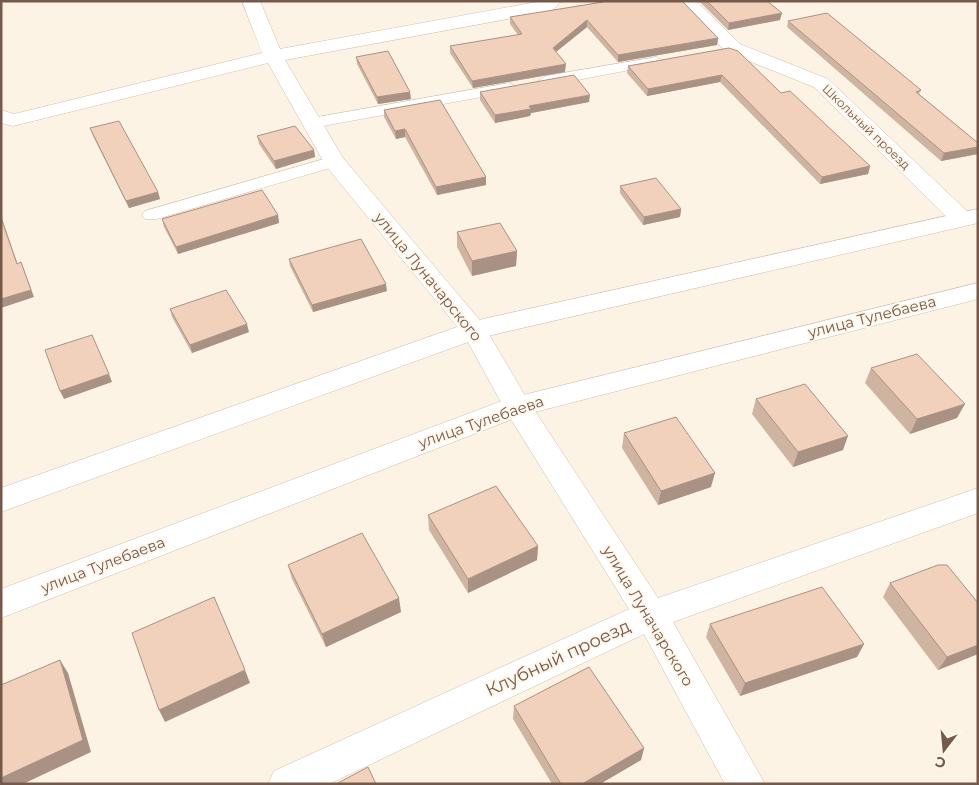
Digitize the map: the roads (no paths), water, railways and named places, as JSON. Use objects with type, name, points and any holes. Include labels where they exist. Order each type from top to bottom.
[{"type":"street","name":"улица Луначарского","points":[[251,1],[273,56],[334,161],[474,330],[517,406],[651,615],[746,784]]},
{"type":"street","points":[[1,116],[13,120],[273,56],[546,7],[552,1]]},
{"type":"street","name":"Школьный проезд","points":[[686,1],[723,49],[821,83],[970,217]]},
{"type":"street","points":[[1,500],[474,330],[970,217]]},
{"type":"street","name":"улица Тулебаева","points":[[1,604],[517,406],[978,291]]},
{"type":"street","name":"Клубный проезд","points":[[287,784],[651,615],[978,500]]},
{"type":"lane","points":[[312,123],[674,58]]},
{"type":"lane","points":[[151,216],[334,161]]}]
